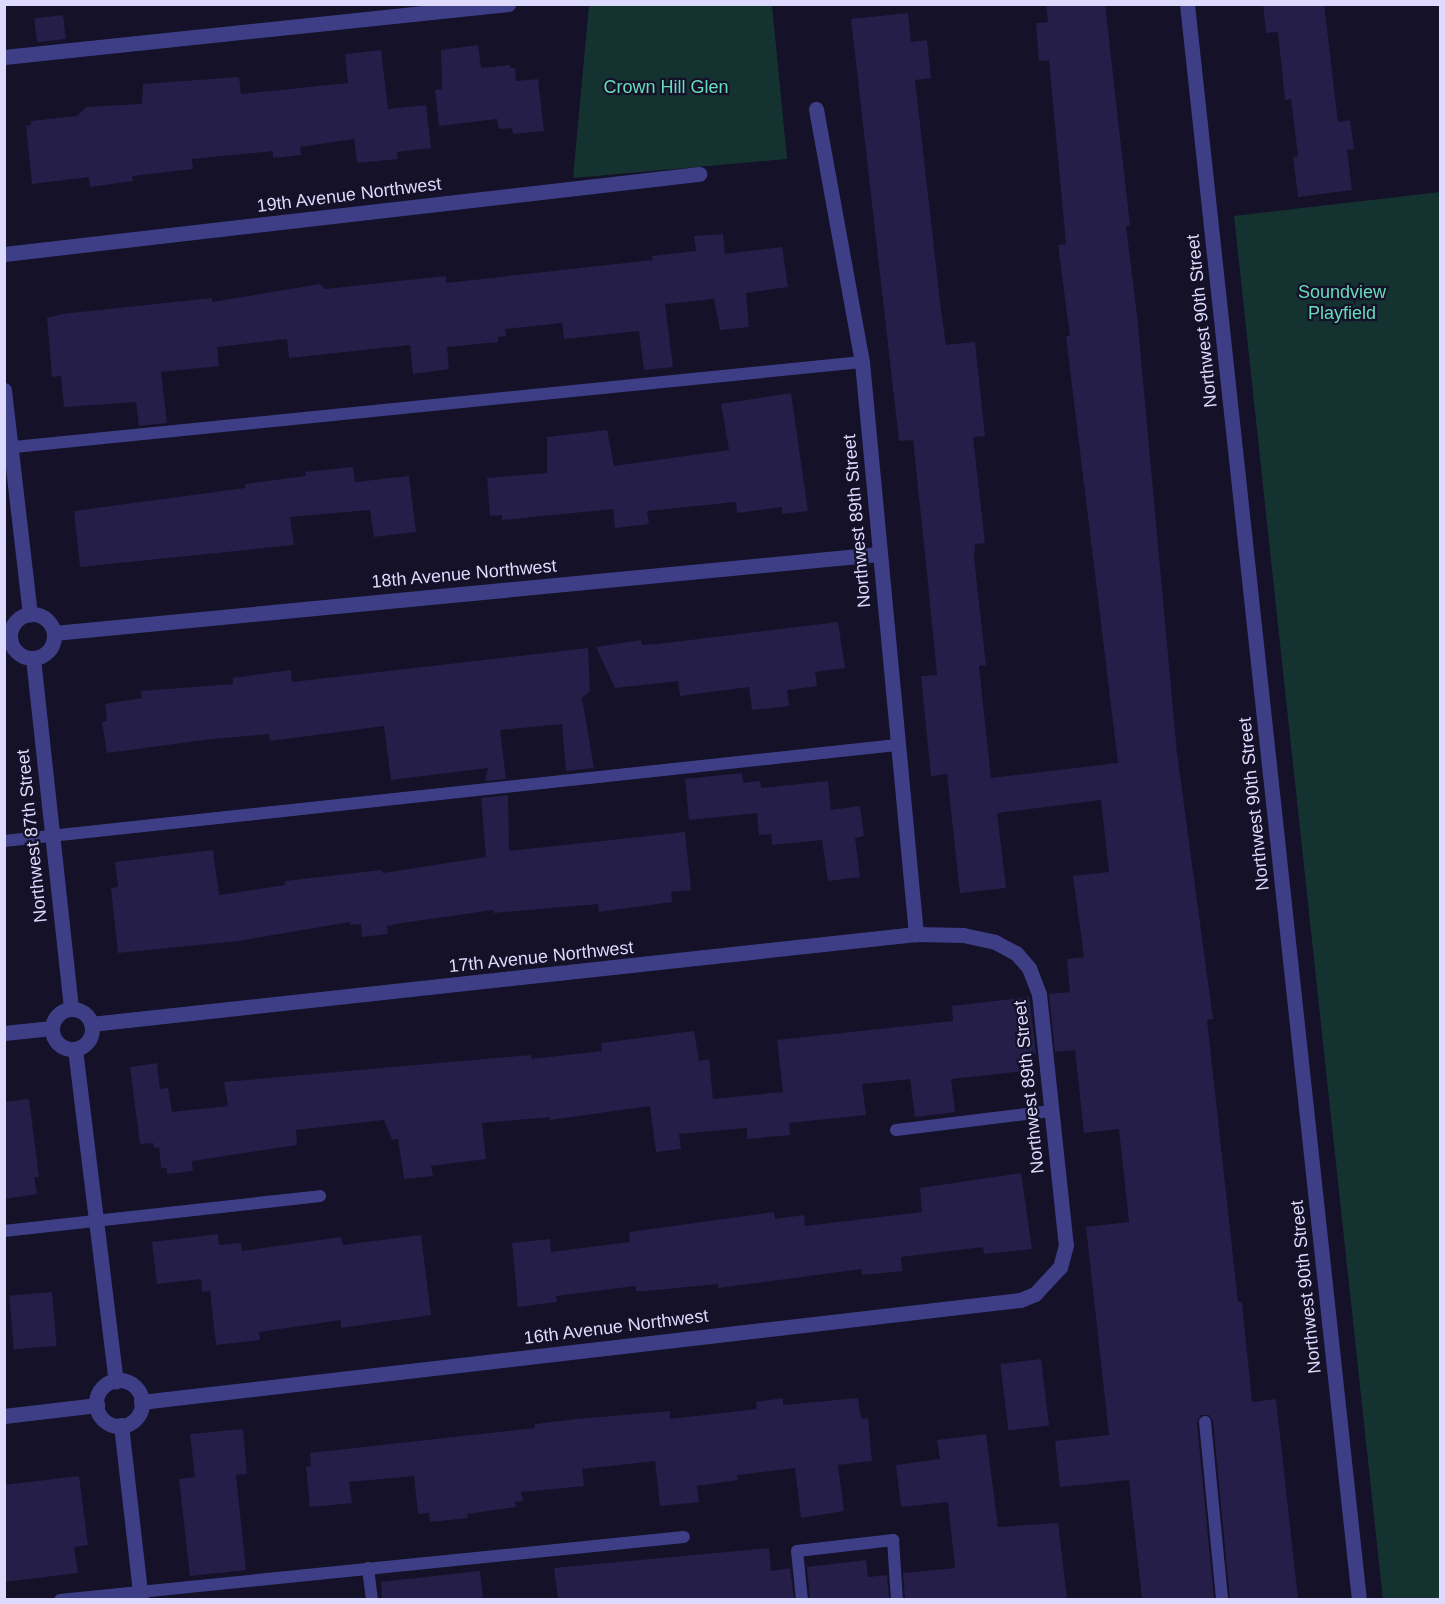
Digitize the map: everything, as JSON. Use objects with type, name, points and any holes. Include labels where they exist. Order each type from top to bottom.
[{"type":"street","points":[[4,57],[508,4]]},
{"type":"street","name":"Northwest 90th Street","points":[[1187,4],[1359,1599]]},
{"type":"street","name":"Northwest 89th Street","points":[[816,109],[862,363],[916,934]]},
{"type":"street","name":"19th Avenue Northwest","points":[[4,254],[699,174]]},
{"type":"street","points":[[4,390],[8,448],[30,615]]},
{"type":"street","name":"18th Avenue Northwest","points":[[54,633],[879,554]]},
{"type":"street","points":[[30,615],[47,620],[54,633],[47,653],[33,658],[19,654],[8,640],[15,622],[30,615]]},
{"type":"street","name":"Northwest 87th Street","points":[[33,658],[71,1009]]},
{"type":"street","name":"17th Avenue Northwest","points":[[91,1024],[916,934],[963,935],[995,942]]},
{"type":"street","name":"Northwest 89th Street","points":[[995,942],[1016,953],[1035,979],[1066,1245]]},
{"type":"street","points":[[71,1009],[82,1011],[91,1024],[88,1041],[75,1049],[58,1044],[52,1028],[58,1014],[71,1009]]},
{"type":"street","points":[[4,1033],[52,1028]]},
{"type":"street","points":[[75,1049],[116,1381]]},
{"type":"street","name":"16th Avenue Northwest","points":[[141,1402],[1020,1300],[1047,1283],[1059,1267],[1066,1245]]},
{"type":"street","points":[[116,1381],[133,1386],[141,1402],[134,1420],[121,1425],[105,1421],[97,1405],[101,1389],[116,1381]]},
{"type":"street","points":[[4,1416],[97,1405]]},
{"type":"street","points":[[121,1425],[141,1595]]},
{"type":"lane","points":[[8,448],[862,363]]},
{"type":"lane","points":[[4,841],[897,745]]},
{"type":"lane","points":[[896,1130],[1051,1111]]},
{"type":"lane","points":[[4,1232],[320,1196]]},
{"type":"lane","points":[[1205,1422],[1222,1599]]},
{"type":"lane","points":[[60,1599],[141,1595],[368,1569],[684,1538]]},
{"type":"lane","points":[[802,1599],[798,1551],[893,1540],[897,1599]]},
{"type":"lane","points":[[368,1569],[372,1599]]},
{"type":"green space","name":"Crown Hill Glen","points":[[589,5],[772,5],[787,159],[573,178]]},
{"type":"green space","name":"Soundview Playfield","points":[[1440,192],[1440,1599],[1383,1600],[1234,216]]},
{"type":"building","points":[[1046,4],[1105,4],[1130,225],[1126,226],[1137,315],[1177,753],[1213,1019],[1207,1020],[1238,1302],[1242,1302],[1252,1402],[1276,1399],[1298,1599],[1230,1599],[1213,1421],[1209,1415],[1201,1415],[1197,1423],[1214,1599],[1142,1599],[1129,1480],[1060,1487],[1055,1441],[1109,1435],[1086,1227],[1129,1222],[1119,1129],[1084,1133],[1075,1050],[1055,1052],[1049,994],[1070,992],[1067,959],[1084,957],[1073,876],[1109,872],[1101,800],[997,813],[1006,888],[960,893],[947,774],[931,776],[921,676],[937,675],[913,440],[899,441],[851,19],[908,13],[911,42],[927,40],[931,78],[915,80],[946,345],[975,342],[985,436],[973,437],[985,543],[975,544],[974,558],[986,665],[979,666],[991,778],[1118,763],[1066,336],[1070,336],[1058,245],[1066,244],[1049,60],[1039,61],[1036,23],[1048,22]]},
{"type":"building","points":[[1263,4],[1324,4],[1338,122],[1350,120],[1354,149],[1347,150],[1352,190],[1298,197],[1293,157],[1298,156],[1291,99],[1285,100],[1278,32],[1266,33]]},
{"type":"building","points":[[63,15],[66,39],[37,42],[34,19]]},
{"type":"building","points":[[478,45],[481,68],[510,65],[510,68],[515,68],[516,81],[538,79],[544,131],[513,134],[512,128],[499,129],[497,119],[439,126],[435,90],[442,89],[441,50]]},
{"type":"building","points":[[381,50],[388,109],[426,105],[431,148],[397,152],[398,159],[357,163],[354,139],[300,147],[301,155],[273,158],[273,151],[192,159],[193,169],[132,176],[133,181],[90,187],[89,177],[32,184],[26,126],[31,125],[31,121],[77,116],[86,107],[142,104],[143,84],[239,77],[241,94],[348,83],[345,54]]},
{"type":"building","points":[[723,234],[725,254],[782,247],[788,287],[746,293],[749,327],[720,330],[714,299],[665,304],[673,367],[644,370],[639,331],[564,339],[562,323],[505,329],[506,336],[498,337],[498,342],[447,347],[449,369],[413,374],[410,345],[289,358],[287,339],[217,347],[219,366],[161,372],[167,423],[139,426],[136,402],[64,407],[61,376],[52,377],[47,318],[62,314],[212,298],[212,302],[320,284],[325,289],[446,276],[446,283],[653,260],[652,256],[696,251],[694,236]]},
{"type":"building","points":[[791,393],[808,511],[782,514],[782,507],[737,513],[736,502],[647,511],[649,524],[615,528],[613,509],[502,520],[502,515],[490,516],[487,478],[547,473],[547,437],[607,430],[614,466],[729,450],[721,404]]},
{"type":"building","points":[[353,467],[355,482],[409,476],[416,532],[374,537],[370,510],[290,517],[294,545],[80,567],[74,511],[245,488],[245,484],[306,476],[305,472]]},
{"type":"building","points":[[838,622],[845,668],[815,672],[817,686],[787,690],[789,706],[752,710],[749,687],[680,696],[678,681],[615,688],[596,647],[641,640],[642,645],[657,644]]},
{"type":"building","points":[[588,648],[590,691],[582,698],[594,768],[566,771],[562,724],[500,730],[506,779],[485,781],[488,768],[391,780],[384,726],[270,741],[269,734],[107,753],[102,722],[107,721],[105,704],[142,698],[141,691],[233,684],[233,678],[291,670],[292,682]]},
{"type":"building","points":[[742,773],[743,783],[760,781],[761,788],[828,781],[831,810],[860,806],[864,836],[855,838],[860,877],[828,881],[822,840],[772,845],[771,834],[759,835],[757,813],[689,820],[685,779]]},
{"type":"building","points":[[508,795],[509,851],[685,832],[691,890],[671,892],[672,902],[599,912],[598,904],[494,913],[493,910],[387,926],[388,934],[362,937],[361,924],[350,925],[350,922],[238,941],[118,953],[111,888],[118,887],[115,862],[213,850],[219,895],[285,885],[285,881],[382,870],[383,873],[486,857],[481,798]]},
{"type":"building","points":[[1029,997],[1036,1054],[1022,1056],[1024,1071],[951,1079],[955,1112],[915,1117],[910,1079],[862,1084],[866,1115],[789,1123],[790,1135],[747,1139],[747,1128],[679,1134],[681,1149],[656,1152],[650,1106],[550,1120],[550,1117],[482,1123],[486,1159],[431,1166],[433,1176],[404,1179],[398,1139],[392,1140],[384,1120],[296,1130],[297,1145],[192,1161],[193,1171],[167,1174],[167,1168],[161,1168],[159,1147],[154,1148],[153,1143],[140,1144],[130,1067],[157,1063],[160,1089],[168,1088],[172,1112],[228,1106],[224,1082],[531,1055],[532,1059],[602,1051],[601,1043],[694,1031],[699,1061],[709,1059],[713,1099],[783,1092],[777,1040],[953,1021],[952,1006]]},
{"type":"building","points":[[29,1099],[39,1177],[34,1177],[37,1194],[4,1199],[4,1102]]},
{"type":"building","points":[[1021,1173],[1032,1249],[984,1254],[983,1247],[901,1257],[902,1271],[862,1275],[862,1269],[718,1288],[718,1284],[636,1291],[635,1286],[556,1296],[557,1302],[518,1307],[512,1243],[550,1239],[551,1252],[630,1242],[629,1232],[774,1212],[775,1219],[804,1215],[805,1226],[922,1212],[920,1188]]},
{"type":"building","points":[[218,1234],[219,1245],[241,1243],[242,1251],[341,1237],[343,1245],[421,1235],[431,1315],[341,1328],[341,1320],[259,1332],[260,1340],[216,1345],[210,1291],[202,1292],[201,1279],[157,1284],[152,1242]]},
{"type":"building","points":[[52,1292],[57,1346],[14,1350],[9,1296]]},
{"type":"building","points":[[1041,1359],[1049,1426],[1008,1430],[1000,1364]]},
{"type":"building","points":[[783,1398],[783,1405],[858,1398],[861,1419],[868,1418],[872,1461],[838,1465],[844,1511],[801,1518],[795,1468],[737,1475],[738,1480],[697,1486],[699,1502],[660,1506],[655,1461],[582,1469],[584,1486],[521,1492],[523,1501],[515,1502],[516,1507],[467,1514],[468,1518],[430,1522],[429,1513],[418,1514],[414,1476],[349,1482],[352,1503],[310,1507],[306,1467],[311,1466],[310,1453],[535,1428],[535,1424],[577,1419],[670,1411],[670,1419],[757,1409],[756,1402]]},
{"type":"building","points":[[243,1429],[247,1474],[236,1475],[246,1570],[190,1576],[179,1479],[195,1477],[190,1434]]},
{"type":"building","points":[[986,1434],[998,1527],[1058,1523],[1067,1599],[905,1599],[903,1573],[955,1568],[948,1502],[901,1507],[896,1465],[940,1459],[937,1440]]},
{"type":"building","points":[[79,1476],[88,1545],[74,1547],[78,1573],[4,1582],[4,1485]]},
{"type":"building","points":[[769,1548],[771,1571],[790,1568],[794,1599],[558,1599],[554,1568]]},
{"type":"building","points":[[866,1560],[868,1577],[887,1575],[889,1599],[810,1599],[807,1567]]},
{"type":"building","points":[[480,1571],[483,1599],[382,1599],[381,1582]]}]
